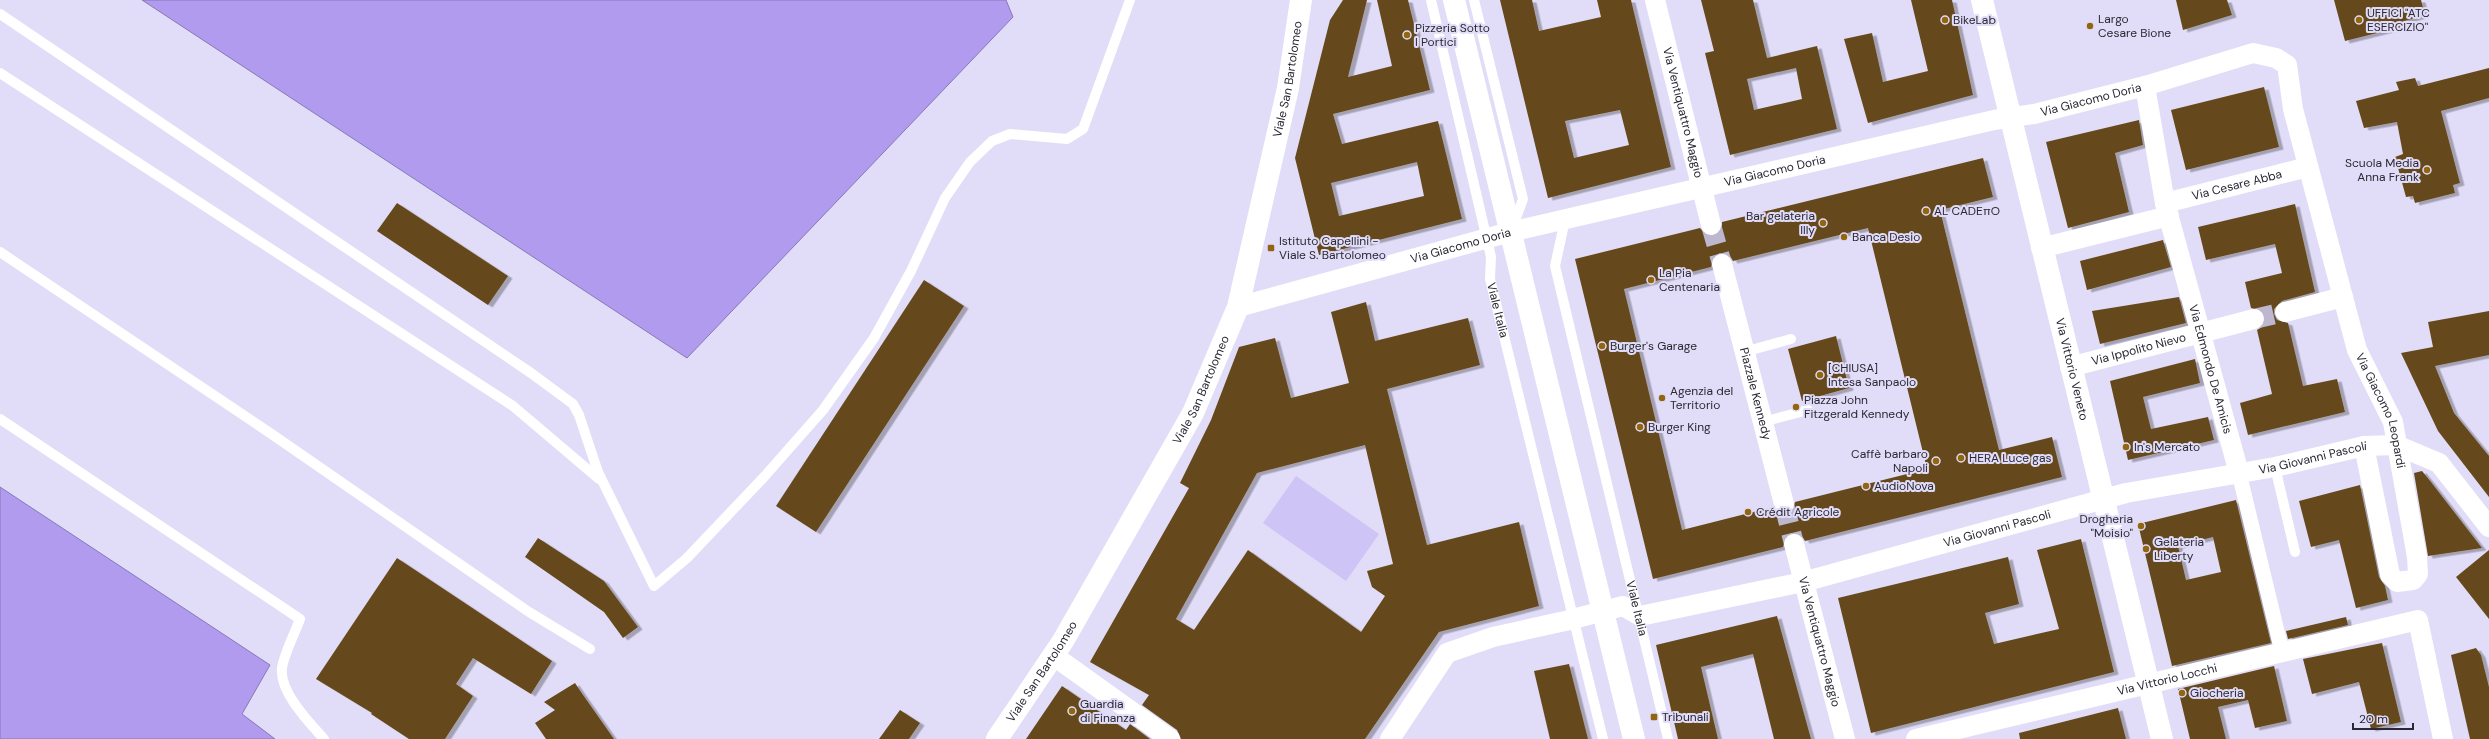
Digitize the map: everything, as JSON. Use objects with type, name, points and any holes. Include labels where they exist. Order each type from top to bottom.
[{"type":"main road","name":"Viale San Bartolomeo","points":[[997,739],[1054,656],[1194,413],[1238,307],[1288,88],[1301,0]]},
{"type":"main road","points":[[1454,0],[1634,739]]},
{"type":"main road","name":"Via Vittorio Veneto","points":[[1982,0],[2041,248],[2162,739]]},
{"type":"street","name":"Via Ventiquattro Maggio","points":[[1655,0],[1711,225]]},
{"type":"street","name":"Via Giacomo Doria","points":[[1238,307],[1510,232],[2145,86],[2253,52],[2276,58],[2287,65],[2289,90]]},
{"type":"street","name":"Via Edmondo De Amicis","points":[[2145,86],[2167,209],[2239,473],[2282,652]]},
{"type":"street","name":"Via Giacomo Leopardi","points":[[2289,90],[2357,350],[2393,422],[2418,574],[2413,580],[2402,582],[2394,581],[2390,575],[2364,446]]},
{"type":"street","name":"Via Cesare Abba","points":[[2041,248],[2308,167]]},
{"type":"street","name":"Piazzale Kennedy","points":[[1722,264],[1784,504]]},
{"type":"street","points":[[2285,312],[2343,297]]},
{"type":"street","name":"Via Ippolito Nievo","points":[[2070,367],[2254,319]]},
{"type":"street","points":[[2396,445],[2439,464],[2489,527]]},
{"type":"street","name":"Via Giovanni Pascoli","points":[[1640,616],[1803,582],[2126,494],[2275,467],[2364,446],[2396,445]]},
{"type":"street","name":"Via Ventiquattro Maggio","points":[[1794,544],[1845,739]]},
{"type":"street","points":[[1390,739],[1447,653],[1493,637],[1574,619],[1623,606],[1640,616]]},
{"type":"street","name":"Via Vittorio Locchi","points":[[1916,739],[2418,620],[2443,739]]},
{"type":"street","points":[[1054,656],[1170,739]]},
{"type":"lane","points":[[0,14],[565,396],[574,404],[598,472],[654,586],[687,558],[764,477],[824,410],[874,338],[911,272],[945,198],[970,162],[992,141],[1010,134],[1068,139],[1084,129],[1130,0]]},
{"type":"lane","name":"Viale Italia","points":[[1431,0],[1487,238],[1491,257],[1490,280],[1603,739]]},
{"type":"lane","points":[[1474,0],[1523,199],[1510,232]]},
{"type":"lane","points":[[0,73],[513,406],[604,483]]},
{"type":"lane","name":"Viale Italia","points":[[1565,220],[1555,266],[1640,616],[1668,739]]},
{"type":"lane","points":[[0,252],[273,435],[529,612],[590,649]]},
{"type":"lane","points":[[1744,352],[1791,339]]},
{"type":"lane","points":[[1762,422],[1808,410]]},
{"type":"lane","points":[[0,419],[300,619],[282,669],[284,682],[297,708],[324,739]]},
{"type":"lane","points":[[2275,467],[2295,552]]},
{"type":"shaded area","points":[[142,0],[1006,0],[1013,17],[687,358]]},
{"type":"shaded area","points":[[1296,476],[1379,534],[1346,581],[1263,523]]},
{"type":"shaded area","points":[[0,487],[270,665],[242,714],[275,739],[0,739]]},
{"type":"building","points":[[1343,0],[1367,0],[1348,77],[1392,66],[1377,0],[1408,0],[1430,90],[1333,114],[1342,144],[1438,121],[1462,219],[1319,255],[1295,158],[1330,20]],"holes":[[[1417,162],[1424,196],[1339,216],[1331,183]]]},
{"type":"building","points":[[1500,0],[1532,0],[1539,31],[1601,17],[1597,0],[1631,0],[1671,167],[1548,198]],"holes":[[[1620,110],[1629,145],[1574,158],[1565,121]]]},
{"type":"building","points":[[1701,0],[1753,0],[1767,58],[1817,46],[1837,129],[1730,155],[1705,53],[1714,51]],"holes":[[[1796,68],[1802,99],[1754,110],[1747,79]]]},
{"type":"building","points":[[1911,0],[1952,0],[1973,95],[1868,123],[1844,39],[1872,33],[1883,82],[1928,71]]},
{"type":"building","points":[[2176,0],[2227,0],[2232,15],[2183,30]]},
{"type":"building","name":"UFFICI \"ATC ESERCIZIO\"","points":[[2334,0],[2421,0],[2425,15],[2404,21],[2405,26],[2345,41]]},
{"type":"building","points":[[2489,68],[2489,98],[2441,111],[2460,183],[2453,185],[2455,193],[2415,203],[2413,196],[2406,197],[2395,157],[2403,154],[2397,122],[2364,128],[2356,101],[2399,90],[2396,82],[2415,78],[2418,86]]},
{"type":"building","points":[[2264,87],[2279,147],[2186,170],[2171,110]]},
{"type":"building","points":[[2139,120],[2143,145],[2115,153],[2129,212],[2068,228],[2046,142]]},
{"type":"building","points":[[1983,158],[1993,197],[1940,210],[1999,450],[2052,437],[2062,477],[1805,541],[1802,536],[1791,533],[1786,536],[1783,547],[1653,579],[1575,259],[1700,228],[1707,236],[1714,236],[1722,229],[1722,222]],"holes":[[[1868,228],[1927,469],[1795,502],[1792,512],[1786,515],[1776,512],[1773,507],[1682,530],[1624,289],[1711,267],[1714,256],[1720,253],[1730,256],[1733,261]]]},
{"type":"building","points":[[397,203],[508,276],[488,305],[377,231]]},
{"type":"building","points":[[2295,204],[2315,292],[2282,301],[2274,309],[2274,314],[2277,320],[2288,323],[2303,386],[2337,379],[2345,412],[2248,435],[2240,403],[2272,394],[2257,330],[2262,327],[2265,316],[2262,311],[2251,308],[2245,282],[2282,273],[2275,244],[2206,260],[2198,227]]},
{"type":"building","points":[[2163,240],[2171,267],[2087,290],[2080,261]]},
{"type":"building","points":[[924,280],[964,306],[816,532],[776,506]]},
{"type":"building","points":[[2179,297],[2186,323],[2100,344],[2092,311]]},
{"type":"building","points":[[1366,302],[1375,341],[1468,318],[1480,365],[1387,389],[1427,545],[1519,522],[1539,606],[1439,632],[1365,739],[1181,739],[1177,730],[1142,705],[1149,695],[1090,662],[1189,488],[1180,483],[1211,420],[1239,347],[1275,338],[1291,398],[1349,383],[1331,312]],"holes":[[[1365,445],[1393,564],[1367,571],[1372,587],[1385,596],[1361,632],[1248,550],[1194,630],[1176,619],[1257,473]]]},
{"type":"building","points":[[2489,311],[2489,355],[2435,366],[2454,413],[2489,456],[2489,497],[2438,431],[2401,353],[2433,347],[2428,322]]},
{"type":"building","name":"[CHIUSA] Intesa Sanpaolo","points":[[1836,336],[1849,388],[1802,401],[1788,349]]},
{"type":"building","points":[[2195,359],[2200,383],[2143,397],[2151,429],[2208,417],[2214,440],[2128,460],[2110,381]]},
{"type":"building","points":[[2422,471],[2482,548],[2428,556],[2414,473]]},
{"type":"building","points":[[2360,485],[2379,577],[2385,586],[2388,600],[2356,608],[2339,540],[2311,547],[2299,501]]},
{"type":"building","points":[[2236,500],[2271,643],[2172,666],[2138,524]],"holes":[[[2213,537],[2221,572],[2186,580],[2178,546]]]},
{"type":"building","points":[[538,538],[604,581],[638,627],[623,638],[604,612],[525,557]]},
{"type":"building","points":[[2081,539],[2114,672],[1871,733],[1838,598],[2008,557],[2019,604],[1985,613],[1994,644],[2059,629],[2037,550]]},
{"type":"building","points":[[2489,550],[2489,619],[2456,577]]},
{"type":"building","points":[[397,558],[552,661],[531,694],[473,658],[456,684],[473,696],[445,739],[409,739],[371,714],[372,713],[316,679]]},
{"type":"building","points":[[1777,616],[1811,739],[1774,739],[1753,654],[1701,667],[1718,739],[1678,739],[1656,645]]},
{"type":"building","points":[[2346,617],[2348,625],[2288,639],[2286,631]]},
{"type":"building","points":[[2382,643],[2401,722],[2371,729],[2359,682],[2312,694],[2303,659]]},
{"type":"building","points":[[2476,648],[2481,655],[2489,687],[2489,739],[2470,739],[2451,655]]},
{"type":"building","points":[[1569,664],[1588,739],[1550,739],[1534,671]]},
{"type":"building","points":[[2274,666],[2287,721],[2255,728],[2248,700],[2218,707],[2226,739],[2190,739],[2178,689]]},
{"type":"building","points":[[575,683],[614,739],[546,739],[535,723],[555,710],[544,702]]},
{"type":"building","name":"Guardia di Finanza","points":[[1062,686],[1126,730],[1130,724],[1150,739],[1026,739]]},
{"type":"building","points":[[2118,708],[2126,739],[2020,739],[2019,733]]},
{"type":"building","points":[[900,710],[920,723],[909,739],[879,739]]},
{"type":"tunnel","points":[[1711,225],[1722,264]]},
{"type":"tunnel","points":[[2254,319],[2285,312]]},
{"type":"tunnel","points":[[1784,504],[1794,544]]},
{"type":"place","name":"BikeLab","points":[[1945,20]]},
{"type":"place","name":"UFFICI \"ATC ESERCIZIO\"","points":[[2359,20]]},
{"type":"place","name":"Largo Cesare Bione","points":[[2090,26]]},
{"type":"place","name":"Pizzeria Sotto I Portici","points":[[1407,35]]},
{"type":"place","name":"Scuola Media Anna Frank","points":[[2427,170]]},
{"type":"place","name":"AL CADEπO","points":[[1926,211]]},
{"type":"place","name":"Bar gelateria Illy","points":[[1823,223]]},
{"type":"place","name":"Banca Desio","points":[[1844,237]]},
{"type":"place","name":"Istituto Capellini - Viale S. Bartolomeo","points":[[1271,248]]},
{"type":"place","name":"La Pia Centenaria","points":[[1651,280]]},
{"type":"place","name":"Burger's Garage","points":[[1602,346]]},
{"type":"place","name":"[CHIUSA] Intesa Sanpaolo","points":[[1820,375]]},
{"type":"place","name":"Agenzia del Territorio","points":[[1662,398]]},
{"type":"place","name":"Piazza John Fitzgerald Kennedy","points":[[1796,407]]},
{"type":"place","name":"Burger King","points":[[1640,427]]},
{"type":"place","name":"In's Mercato","points":[[2126,447]]},
{"type":"place","name":"HERA Luce gas","points":[[1961,458]]},
{"type":"place","name":"Caffè barbaro Napoli","points":[[1936,461]]},
{"type":"place","name":"AudioNova","points":[[1866,486]]},
{"type":"place","name":"Crédit Agricole","points":[[1748,512]]},
{"type":"place","name":"Drogheria \"Moisio\"","points":[[2141,526]]},
{"type":"place","name":"Gelateria Liberty","points":[[2146,549]]},
{"type":"place","name":"Giocheria","points":[[2182,693]]},
{"type":"place","name":"Guardia di Finanza","points":[[1072,711]]},
{"type":"place","name":"Tribunali","points":[[1654,717]]}]
